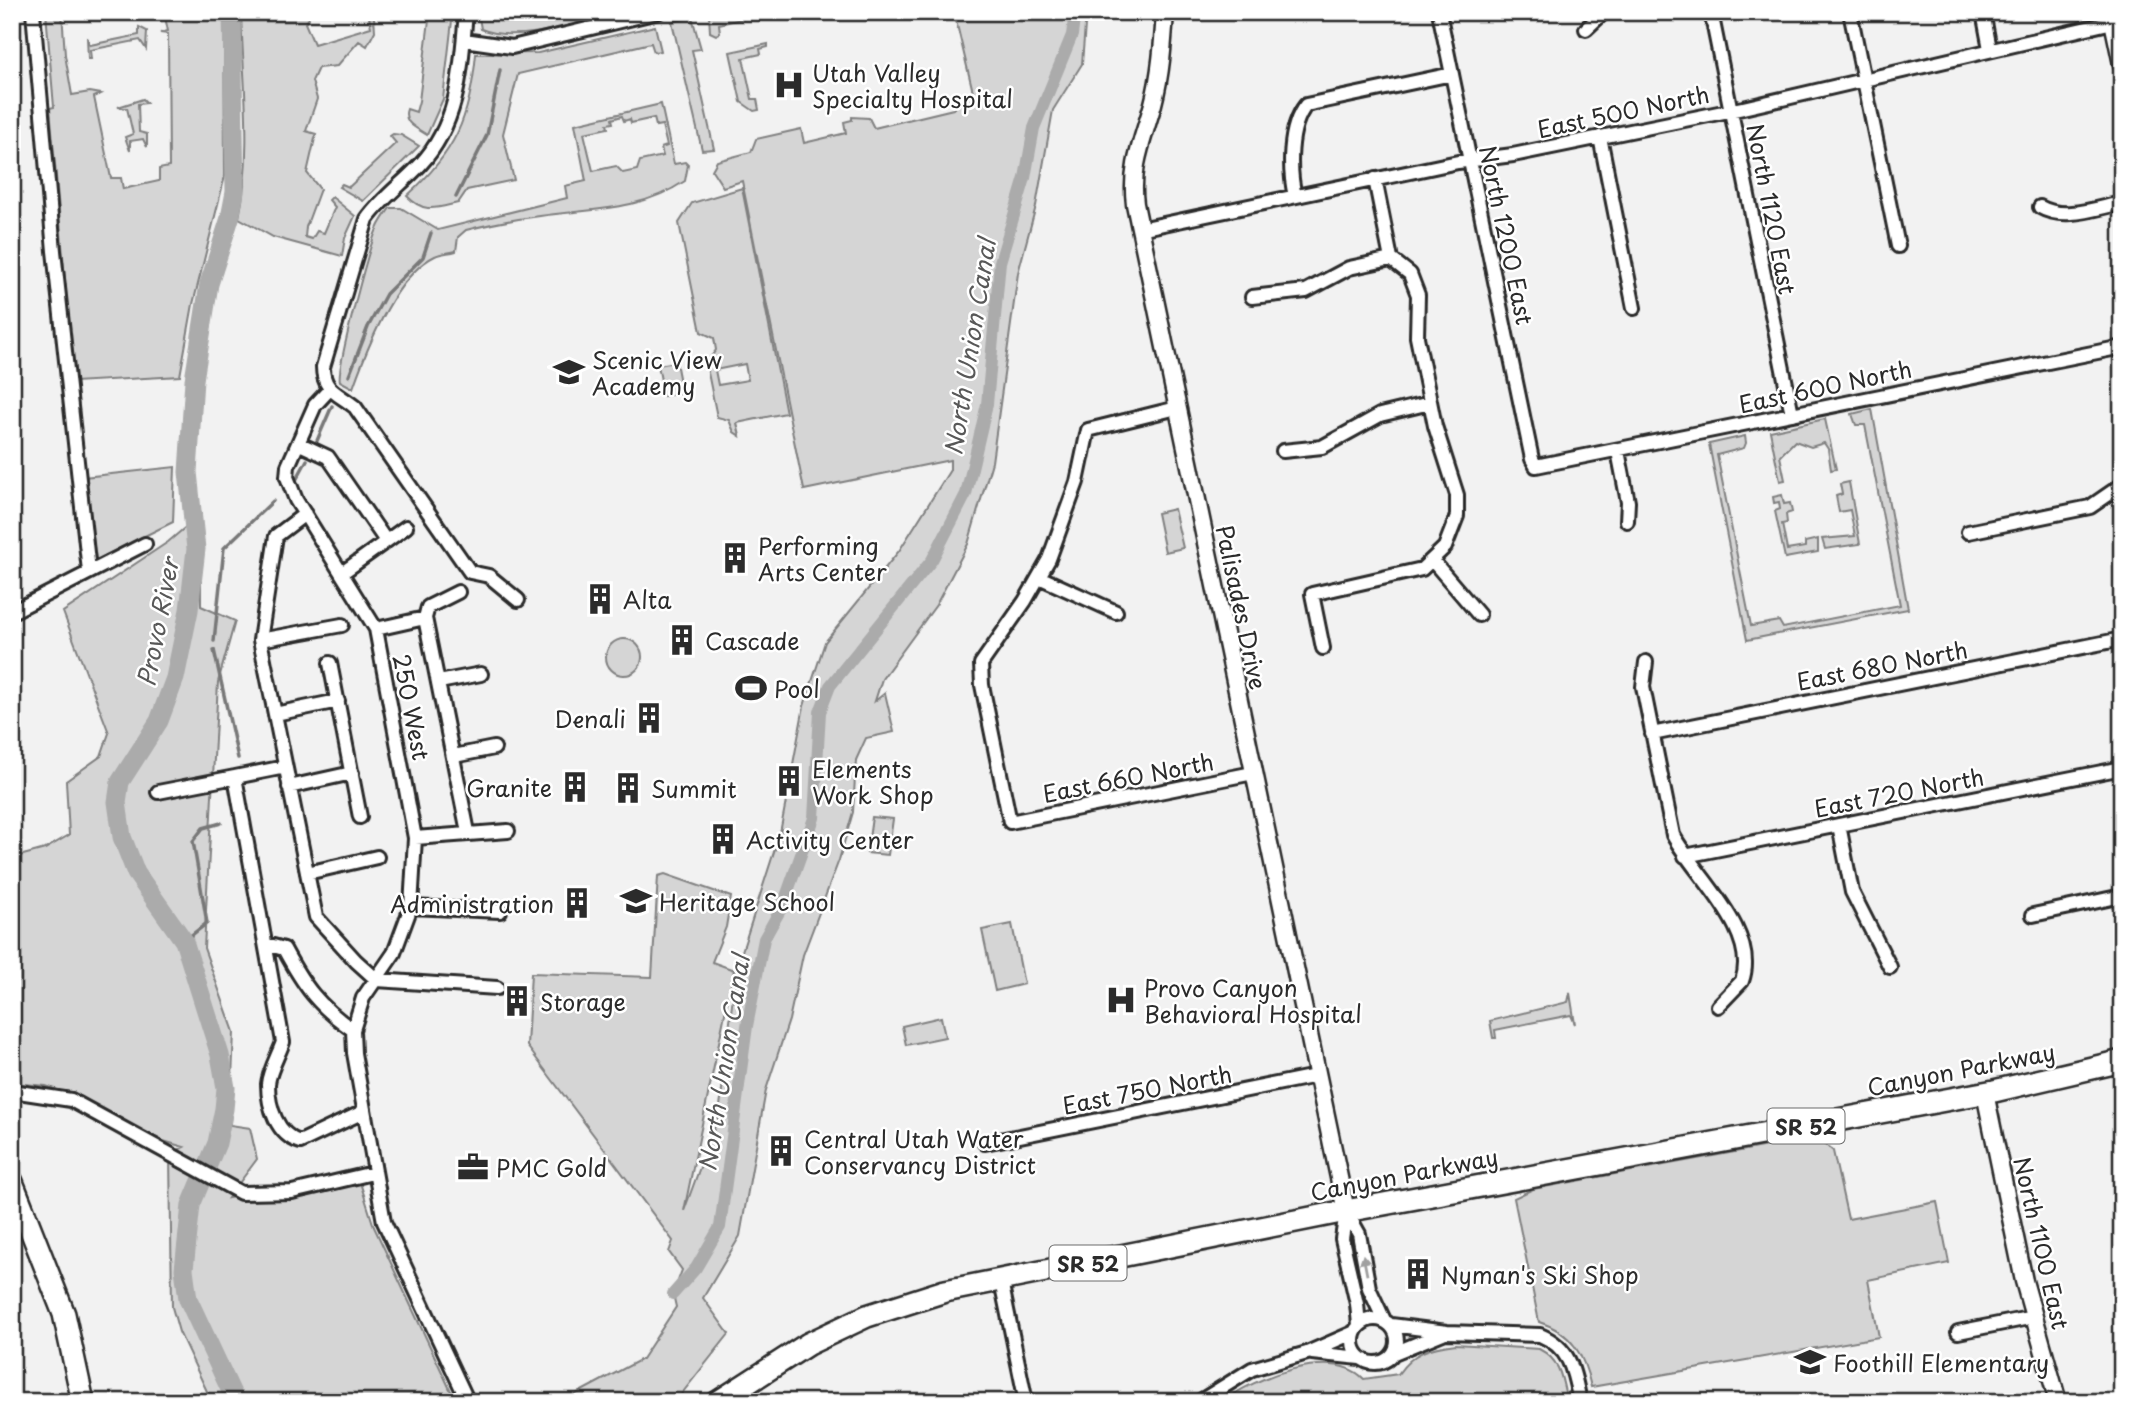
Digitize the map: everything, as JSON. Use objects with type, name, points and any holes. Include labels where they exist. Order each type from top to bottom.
[{"type":"highway","name":"Canyon Parkway","points":[[719,1402],[790,1354],[867,1316],[945,1291],[1346,1211],[1985,1093],[2122,1061]]},
{"type":"highway","points":[[12,1182],[64,1314],[82,1392],[89,1402]]},
{"type":"street","points":[[33,12],[54,251],[89,571]]},
{"type":"street","points":[[466,12],[456,99],[438,143],[420,165],[380,201],[367,219],[323,367],[326,385],[355,407],[470,572],[489,576],[518,600]]},
{"type":"street","points":[[464,40],[513,47],[658,12]]},
{"type":"street","name":"Palisades Drive","points":[[1166,12],[1161,64],[1153,104],[1133,168],[1133,191],[1346,1211],[1359,1234],[1369,1288],[1388,1323]]},
{"type":"street","name":"North 1200 East","points":[[1439,12],[1532,459],[1536,466]]},
{"type":"street","points":[[1586,29],[1604,12]]},
{"type":"street","name":"North 1120 East","points":[[1711,12],[1793,414]]},
{"type":"street","points":[[1850,12],[1898,246]]},
{"type":"street","points":[[1983,12],[1990,49]]},
{"type":"street","points":[[2112,17],[2122,64]]},
{"type":"street","name":"East 500 North","points":[[1140,229],[1376,179],[1731,110],[1990,49],[2112,17]]},
{"type":"street","points":[[1295,196],[1289,164],[1300,113],[1306,105],[1452,74]]},
{"type":"street","points":[[1600,137],[1634,308]]},
{"type":"street","points":[[1324,648],[1312,594],[1413,573],[1432,560],[1449,539],[1458,503],[1430,403],[1417,337],[1415,285],[1410,274],[1391,259],[1376,179]]},
{"type":"street","points":[[2040,207],[2049,212],[2065,214],[2122,203]]},
{"type":"street","points":[[1252,297],[1306,291],[1349,268],[1391,259]]},
{"type":"street","name":"East 600 North","points":[[1536,466],[2122,347]]},
{"type":"street","name":"250 West","points":[[326,385],[288,466],[287,477],[296,500],[376,629],[415,838],[411,906],[394,953],[363,998],[353,1030],[354,1052],[373,1172],[384,1222],[468,1402]]},
{"type":"street","points":[[1283,451],[1322,447],[1380,415],[1430,403]]},
{"type":"street","points":[[1116,612],[1039,577],[1069,505],[1085,439],[1092,427],[1177,408]]},
{"type":"street","points":[[300,444],[328,457],[386,541]]},
{"type":"street","points":[[1618,451],[1628,502],[1627,521]]},
{"type":"street","points":[[1968,532],[2090,507],[2122,485]]},
{"type":"street","points":[[305,514],[276,536],[261,640],[316,917],[377,980],[497,988]]},
{"type":"street","points":[[342,573],[406,527]]},
{"type":"street","points":[[12,612],[145,544]]},
{"type":"street","points":[[1432,560],[1479,615]]},
{"type":"street","name":"East 660 North","points":[[1039,577],[981,664],[982,685],[1010,822],[1253,773]]},
{"type":"street","points":[[458,592],[428,607],[425,618],[468,832]]},
{"type":"street","points":[[376,629],[425,618]]},
{"type":"street","points":[[261,640],[342,625]]},
{"type":"street","name":"East 680 North","points":[[1651,734],[2122,639]]},
{"type":"street","points":[[1646,662],[1643,687],[1668,821],[1685,856],[1727,911],[1745,964],[1742,981],[1718,1006]]},
{"type":"street","points":[[330,663],[360,817]]},
{"type":"street","points":[[439,682],[481,674]]},
{"type":"street","points":[[275,714],[338,701]]},
{"type":"street","points":[[454,756],[495,748]]},
{"type":"street","points":[[158,792],[285,766]]},
{"type":"street","name":"East 720 North","points":[[1685,856],[2122,768]]},
{"type":"street","points":[[289,787],[352,773]]},
{"type":"street","points":[[235,777],[283,1042],[268,1083],[276,1122],[289,1139],[300,1142],[363,1112]]},
{"type":"street","points":[[1839,825],[1852,892],[1890,967]]},
{"type":"street","points":[[415,838],[508,831]]},
{"type":"street","points":[[307,873],[377,857]]},
{"type":"street","points":[[2033,915],[2122,896]]},
{"type":"street","points":[[411,906],[500,911]]},
{"type":"street","points":[[266,944],[284,949],[303,984],[324,1010],[353,1030]]},
{"type":"street","name":"East 750 North","points":[[985,1143],[1316,1076]]},
{"type":"street","points":[[12,1091],[71,1100],[229,1188],[250,1195],[292,1192],[373,1172]]},
{"type":"street","name":"North 1100 East","points":[[1985,1093],[2034,1317],[2058,1402]]},
{"type":"street","name":"Palisades Drive","points":[[1346,1211],[1342,1239],[1357,1304],[1357,1329]]},
{"type":"street","points":[[1001,1281],[1026,1402]]},
{"type":"street","points":[[1958,1332],[2034,1317]]},
{"type":"street","points":[[1199,1402],[1252,1369],[1307,1353],[1357,1329],[1371,1319],[1447,1332],[1540,1335],[1561,1347],[1574,1371],[1580,1402]]},
{"type":"street","points":[[1307,1353],[1360,1358],[1374,1363],[1389,1359],[1398,1339],[1388,1323]]},
{"type":"street","points":[[1357,1329],[1353,1346],[1360,1358]]},
{"type":"street","points":[[1394,1353],[1447,1332]]},
{"type":"shaded area","points":[[46,12],[62,12],[65,55],[72,95],[90,92],[101,94],[94,97],[111,178],[121,178],[123,189],[159,181],[159,169],[169,167],[168,34],[160,33],[168,31],[164,12],[224,12],[225,176],[193,304],[180,376],[74,382],[50,108],[54,107]]},
{"type":"shaded area","points":[[241,12],[307,12],[309,19],[305,23],[314,44],[371,27],[369,17],[374,17],[375,31],[367,46],[359,41],[337,66],[318,68],[312,81],[317,99],[306,131],[316,134],[307,173],[320,189],[305,237],[312,239],[317,231],[324,233],[335,207],[329,200],[332,197],[355,216],[345,238],[342,256],[273,237],[239,218],[246,168]]},
{"type":"shaded area","points":[[430,12],[453,12],[443,99],[427,135],[408,122],[406,114],[407,109],[416,112],[419,101]]},
{"type":"shaded area","points":[[478,12],[622,12],[551,30],[513,34],[481,29]]},
{"type":"shaded area","points":[[773,12],[719,24],[720,33],[716,35],[710,32],[709,14]]},
{"type":"shaded area","points":[[954,12],[1086,12],[1082,64],[1053,110],[1036,206],[1018,273],[992,462],[968,544],[936,605],[882,679],[875,701],[885,693],[894,732],[866,738],[856,760],[853,812],[839,860],[803,955],[789,1020],[766,1090],[740,1236],[703,1298],[729,1334],[675,1402],[561,1402],[642,1359],[676,1307],[673,1294],[682,1270],[669,1252],[673,1241],[527,1046],[531,973],[652,977],[658,876],[665,874],[731,897],[726,927],[712,962],[734,970],[684,1211],[719,1115],[736,970],[780,833],[804,706],[825,642],[899,551],[950,470],[950,460],[804,490],[742,181],[723,187],[712,170],[717,161],[751,152],[756,139],[801,129],[804,143],[846,133],[844,122],[852,120],[852,117],[869,118],[874,128],[953,109],[973,92]]},
{"type":"shaded area","points":[[692,17],[701,49],[692,50],[714,149],[702,150],[672,22]]},
{"type":"shaded area","points":[[655,26],[661,51],[654,52],[651,43],[518,74],[503,134],[514,180],[467,190],[458,203],[437,208],[419,205],[407,196],[437,164],[457,133],[469,97],[476,54],[538,53]]},
{"type":"shaded area","points":[[139,27],[147,31],[146,49],[140,40],[90,50],[91,59],[88,59],[87,37],[90,45],[139,35]]},
{"type":"shaded area","points":[[768,44],[768,47],[760,49],[761,54],[743,58],[752,99],[757,99],[759,110],[754,111],[741,102],[730,52]]},
{"type":"shaded area","points":[[143,99],[147,103],[138,104],[139,132],[147,134],[147,147],[143,139],[130,141],[130,151],[125,137],[133,134],[127,108],[118,107]]},
{"type":"shaded area","points":[[661,104],[674,164],[685,162],[688,165],[685,181],[668,191],[633,203],[466,230],[458,237],[456,251],[437,255],[421,265],[408,279],[385,314],[353,388],[340,381],[348,331],[368,256],[378,227],[390,208],[401,208],[438,230],[567,198],[565,186],[586,181],[575,124]],"holes":[[[622,116],[624,121],[630,119],[631,123],[654,118],[656,126],[662,125],[667,146],[661,148],[663,156],[640,161],[637,170],[623,173],[616,166],[593,171],[584,133],[608,128],[607,124],[613,123],[612,119]]]},
{"type":"shaded area","points":[[401,135],[419,146],[363,201],[339,187],[342,184],[349,187],[396,143],[390,136]]},
{"type":"shaded area","points":[[742,188],[786,413],[737,423],[740,436],[734,432],[729,420],[717,417],[706,363],[716,350],[714,338],[701,332],[679,223],[692,203]],"holes":[[[745,364],[748,380],[718,385],[715,370]]]},
{"type":"shaded area","points":[[676,362],[682,393],[664,396],[658,365]]},
{"type":"shaded area","points":[[1872,409],[1908,609],[1747,640],[1709,444],[1745,436],[1744,448],[1717,455],[1751,626],[1779,621],[1783,628],[1900,605],[1865,425],[1856,425],[1852,414]]},
{"type":"shaded area","points":[[1825,419],[1836,469],[1831,470],[1828,449],[1824,443],[1811,447],[1795,441],[1780,456],[1785,480],[1780,481],[1770,431]]},
{"type":"shaded area","points":[[175,467],[173,522],[96,560],[84,477]]},
{"type":"shaded area","points":[[1849,482],[1860,544],[1825,549],[1822,539],[1855,536],[1850,510],[1839,512],[1836,496],[1842,494],[1840,484]]},
{"type":"shaded area","points":[[1782,495],[1784,504],[1790,503],[1792,512],[1786,514],[1787,523],[1782,524],[1787,550],[1805,547],[1805,542],[1818,539],[1818,552],[1785,558],[1775,511],[1780,509],[1779,502],[1774,503],[1773,497]]},
{"type":"shaded area","points":[[1174,509],[1183,548],[1165,552],[1157,513]]},
{"type":"shaded area","points":[[201,514],[201,606],[235,621],[218,682],[204,948],[234,1032],[230,1125],[250,1128],[257,1159],[228,1198],[358,1176],[374,1227],[456,1402],[212,1402],[179,1332],[172,1307],[170,1154],[184,1147],[153,1138],[81,1098],[46,1086],[12,1083],[12,858],[45,849],[69,835],[66,781],[101,756],[109,733],[63,612],[168,542]]},
{"type":"shaded area","points":[[624,639],[637,644],[642,657],[637,670],[624,675],[611,670],[606,657],[611,644]]},
{"type":"shaded area","points":[[872,817],[893,819],[888,855],[867,853]]},
{"type":"shaded area","points":[[1012,924],[1024,984],[995,991],[982,930]]},
{"type":"shaded area","points":[[1570,993],[1575,1024],[1571,1015],[1495,1030],[1496,1038],[1493,1038],[1490,1021],[1568,1002]]},
{"type":"shaded area","points":[[941,1017],[945,1037],[906,1045],[902,1026]]},
{"type":"shaded area","points":[[1816,1137],[1833,1151],[1848,1219],[1937,1202],[1949,1263],[1868,1280],[1879,1337],[1591,1387],[1585,1365],[1575,1346],[1560,1332],[1539,1322],[1514,1198],[1533,1189]]},
{"type":"shaded area","points":[[1456,1344],[1539,1349],[1556,1365],[1567,1402],[1222,1402],[1273,1375],[1313,1365],[1333,1365],[1350,1370],[1364,1379],[1398,1374],[1410,1360],[1423,1352]]},
{"type":"waterway","name":"Provo River","points":[[232,12],[235,192],[230,218],[209,284],[194,380],[188,472],[196,549],[189,610],[175,678],[159,721],[120,782],[117,802],[122,837],[136,873],[184,941],[220,1055],[226,1088],[224,1109],[217,1143],[191,1205],[184,1269],[188,1299],[236,1402]]},
{"type":"waterway","name":"North Union Canal","points":[[673,1294],[696,1268],[720,1227],[747,1026],[764,939],[783,905],[814,818],[820,712],[830,686],[932,560],[966,494],[987,404],[1000,262],[1025,178],[1034,128],[1072,35],[1075,12]]},
{"type":"waterway","points":[[456,197],[487,135],[500,70]]},
{"type":"waterway","points":[[349,376],[368,327],[386,294],[423,257],[431,233]]},
{"type":"waterway","points":[[316,443],[332,406]]},
{"type":"waterway","points":[[295,482],[307,460]]},
{"type":"waterway","points":[[214,641],[224,548],[273,501]]},
{"type":"waterway","points":[[214,650],[238,758]]},
{"type":"waterway","points":[[184,941],[207,923],[193,841],[203,828],[221,823]]},
{"type":"place","name":"Utah Valley Specialty Hospital","points":[[789,85]]},
{"type":"place","name":"Scenic View Academy","points":[[569,372]]},
{"type":"place","name":"Performing Arts Center","points":[[735,558]]},
{"type":"place","name":"Alta","points":[[600,599]]},
{"type":"place","name":"Cascade","points":[[682,640]]},
{"type":"place","name":"Pool","points":[[751,688]]},
{"type":"place","name":"Denali","points":[[649,718]]},
{"type":"place","name":"Elements Work Shop","points":[[789,781]]},
{"type":"place","name":"Granite","points":[[575,787]]},
{"type":"place","name":"Summit","points":[[628,788]]},
{"type":"place","name":"Activity Center","points":[[723,839]]},
{"type":"place","name":"Heritage School","points":[[636,901]]},
{"type":"place","name":"Administration","points":[[577,903]]},
{"type":"place","name":"Provo Canyon Behavioral Hospital","points":[[1121,1000]]},
{"type":"place","name":"Storage","points":[[517,1001]]},
{"type":"place","name":"Central Utah Water Conservancy District","points":[[781,1151]]},
{"type":"place","name":"PMC Gold","points":[[473,1167]]},
{"type":"place","name":"Nyman's Ski Shop","points":[[1418,1274]]},
{"type":"place","name":"Foothill Elementary","points":[[1810,1362]]}]
